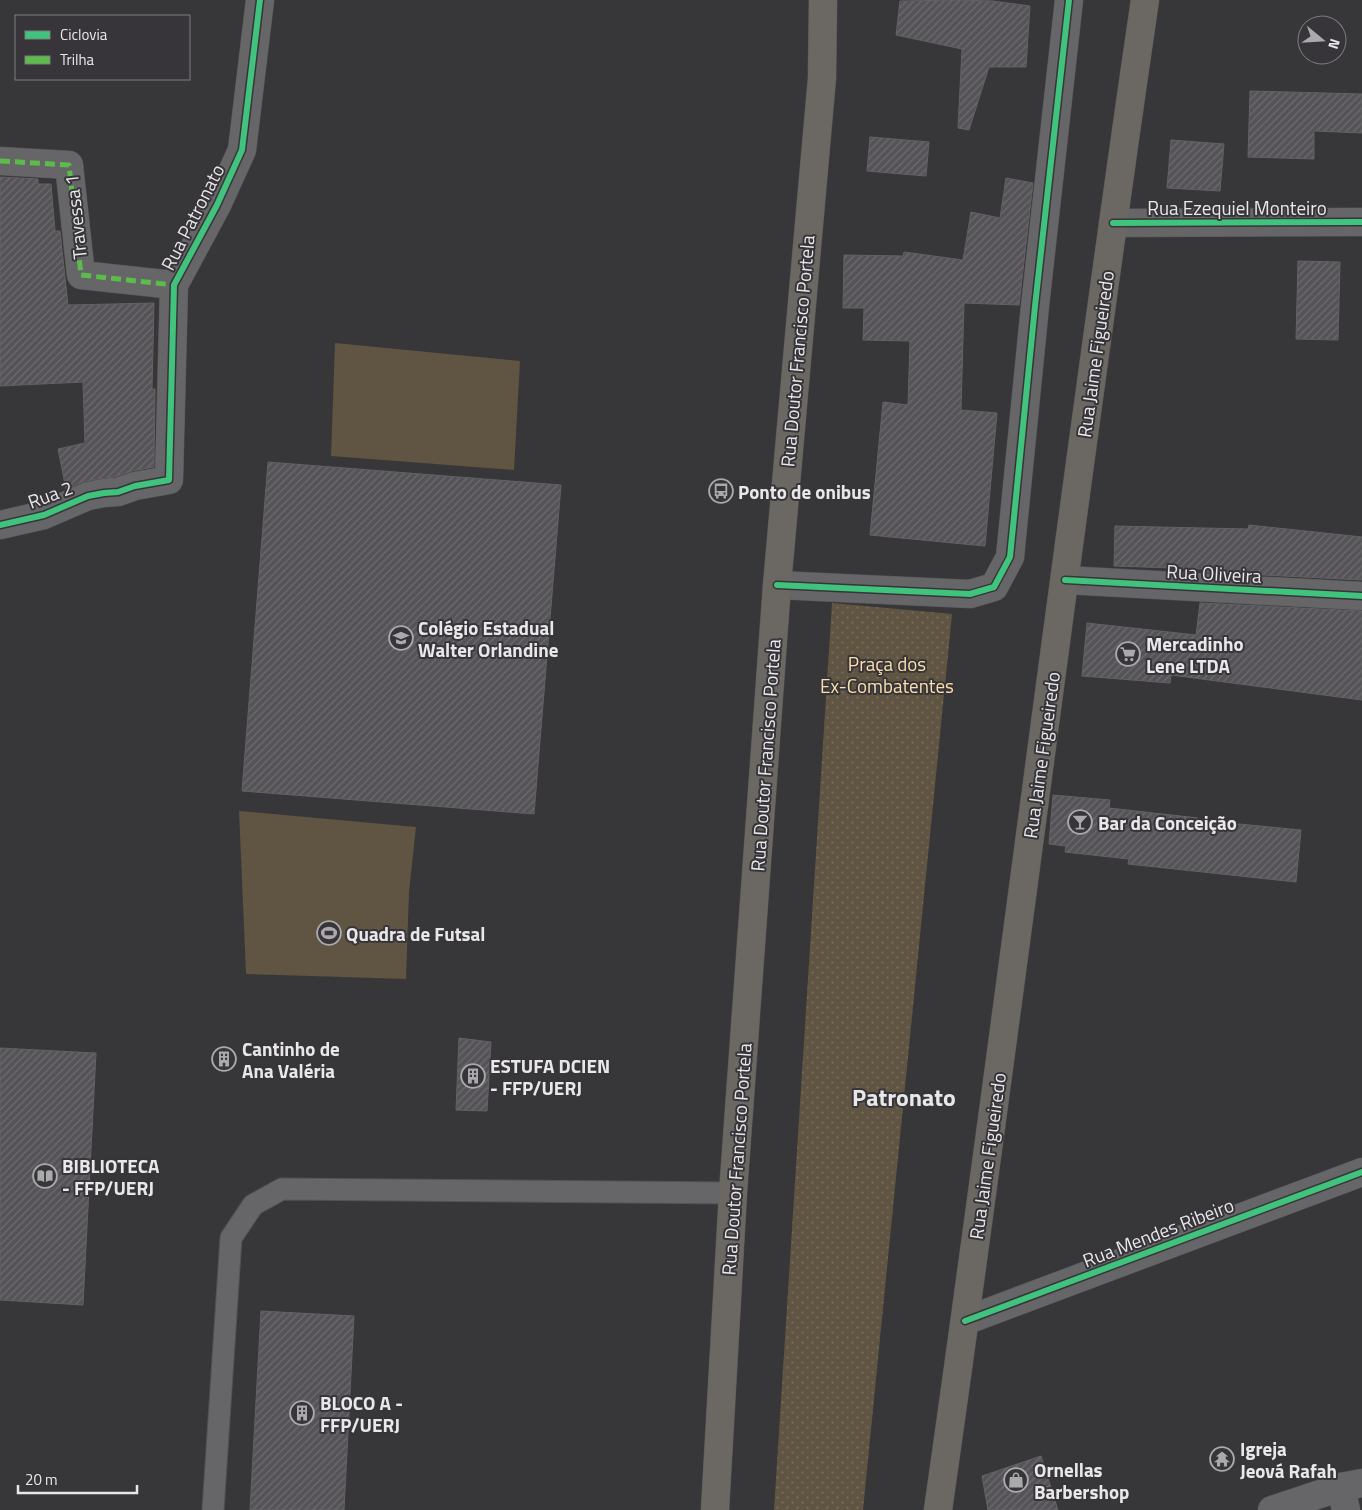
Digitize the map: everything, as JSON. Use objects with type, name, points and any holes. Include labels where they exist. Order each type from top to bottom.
[{"type":"main road","name":"Rua Doutor Francisco Portela","points":[[715,1510],[733,1193],[777,585],[822,78],[823,0]]},
{"type":"main road","name":"Rua Jaime Figueiredo","points":[[938,1510],[1145,0]]},
{"type":"street","name":"Rua Patronato","points":[[169,480],[174,285],[217,205],[242,150],[260,0]]},
{"type":"street","points":[[777,585],[970,594],[994,587],[1010,557],[1035,306],[1070,0]]},
{"type":"street","name":"Travessa 1","points":[[0,160],[69,165],[81,275],[174,285]]},
{"type":"street","name":"Rua Ezequiel Monteiro","points":[[1113,223],[1362,222]]},
{"type":"street","name":"Rua 2","points":[[0,525],[44,515],[88,496],[118,492],[135,486],[169,480]]},
{"type":"street","name":"Rua Oliveira","points":[[1065,580],[1362,596]]},
{"type":"street","name":"Rua Mendes Ribeiro","points":[[965,1321],[1362,1172]]},
{"type":"street","points":[[1272,1510],[1350,1494]]},
{"type":"lane","points":[[213,1510],[231,1238],[253,1205],[282,1189],[733,1193]]},
{"type":"green space","points":[[335,343],[520,361],[514,470],[331,456]]},
{"type":"green space","name":"Praça dos Ex-Combatentes","points":[[832,603],[952,614],[863,1510],[774,1510]]},
{"type":"green space","points":[[239,811],[416,827],[409,892],[406,979],[246,974]]},
{"type":"building","points":[[900,1],[993,1],[1030,6],[1026,67],[989,67],[969,130],[958,128],[962,49],[896,35]]},
{"type":"building","points":[[1250,91],[1362,94],[1362,133],[1314,131],[1314,159],[1248,157]]},
{"type":"building","points":[[870,137],[929,142],[926,176],[867,171]]},
{"type":"building","points":[[1171,140],[1224,144],[1220,191],[1167,188]]},
{"type":"building","points":[[0,177],[38,179],[38,184],[51,184],[55,231],[60,231],[68,305],[154,303],[152,389],[155,389],[154,467],[132,471],[115,477],[85,481],[66,489],[58,449],[85,443],[83,382],[0,386]]},
{"type":"building","points":[[1006,178],[1033,183],[1019,305],[964,303],[961,410],[997,413],[985,546],[870,535],[883,402],[908,405],[910,341],[863,340],[864,308],[843,308],[844,255],[903,256],[904,252],[963,260],[971,212],[1000,218]]},
{"type":"building","points":[[1298,261],[1340,262],[1338,340],[1296,339]]},
{"type":"building","name":"Colégio Estadual Walter Orlandine","points":[[268,462],[561,485],[534,814],[242,791]]},
{"type":"building","points":[[1249,525],[1362,537],[1362,580],[1204,572],[1204,569],[1114,566],[1115,526],[1248,529]]},
{"type":"building","points":[[1200,603],[1362,611],[1362,700],[1171,675],[1170,683],[1082,676],[1087,623],[1196,635]]},
{"type":"building","points":[[1053,795],[1110,800],[1109,808],[1198,818],[1198,820],[1301,830],[1296,882],[1128,864],[1129,859],[1065,852],[1066,846],[1049,844]]},
{"type":"building","name":"ESTUFA DCIEN - FFP/UERJ","points":[[459,1038],[491,1042],[487,1111],[456,1110]]},
{"type":"building","name":"BIBLIOTECA - FFP/UERJ","points":[[0,1048],[96,1053],[83,1305],[0,1300]]},
{"type":"building","name":"BLOCO A - FFP/UERJ","points":[[261,1311],[354,1316],[344,1510],[250,1510]]},
{"type":"building","name":"Ornellas Barbershop","points":[[1041,1456],[1058,1510],[988,1510],[982,1476]]},
{"type":"marked path","points":[[0,161],[69,165],[81,275],[174,285]]},
{"type":"cycle path","points":[[0,525],[44,515],[88,496],[118,492],[135,486],[169,480],[174,285],[217,205],[242,150],[260,0]]},
{"type":"cycle path","points":[[777,585],[970,594],[994,587],[1010,557],[1035,306],[1069,0]]},
{"type":"cycle path","points":[[1113,223],[1362,222]]},
{"type":"cycle path","points":[[1065,580],[1362,596]]},
{"type":"cycle path","points":[[965,1321],[1362,1172]]},
{"type":"place","name":"Ponto de onibus","points":[[721,491]]},
{"type":"place","name":"Colégio Estadual Walter Orlandine","points":[[401,638]]},
{"type":"place","name":"Mercadinho Lene LTDA","points":[[1128,654]]},
{"type":"place","name":"Bar da Conceição","points":[[1080,822]]},
{"type":"place","name":"Quadra de Futsal","points":[[329,933]]},
{"type":"place","name":"Cantinho de Ana Valéria","points":[[224,1059]]},
{"type":"place","name":"ESTUFA DCIEN - FFP/UERJ","points":[[473,1076]]},
{"type":"place","name":"BIBLIOTECA - FFP/UERJ","points":[[45,1176]]},
{"type":"place","name":"BLOCO A - FFP/UERJ","points":[[302,1413]]},
{"type":"place","name":"Igreja Jeová Rafah","points":[[1222,1459]]},
{"type":"place","name":"Ornellas Barbershop","points":[[1016,1480]]},
{"type":"district","name":"Patronato","points":[[904,1097]]}]
